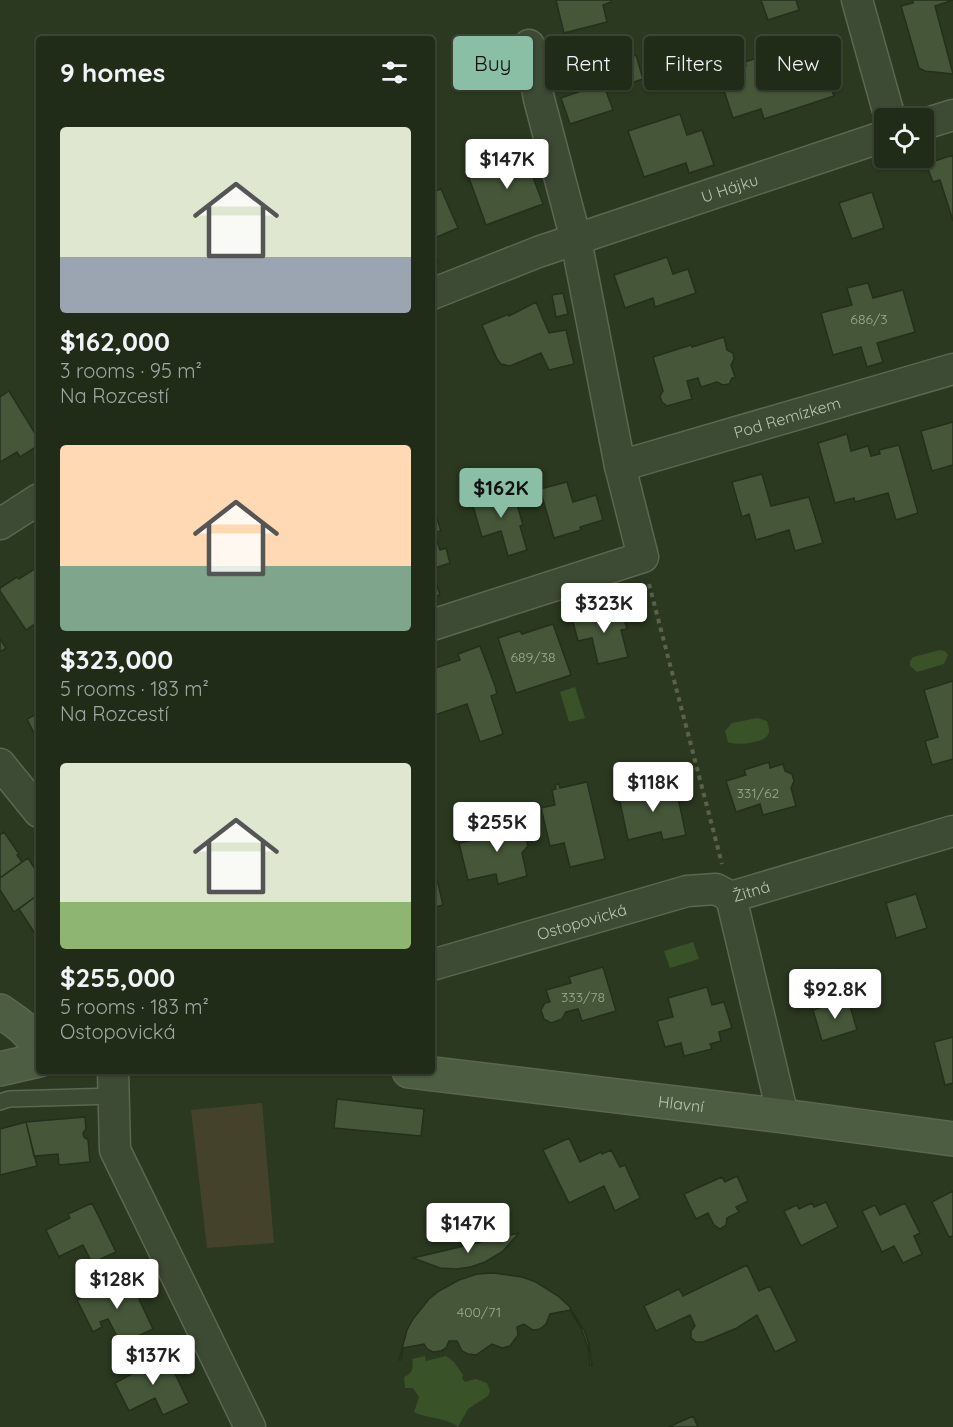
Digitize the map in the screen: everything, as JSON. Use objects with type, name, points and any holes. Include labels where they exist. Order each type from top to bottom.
[{"type":"street","points":[[857,0],[887,108]]},
{"type":"street","points":[[435,624],[642,557],[620,466],[576,240],[539,99],[533,67]]},
{"type":"street","points":[[934,121],[953,115]]},
{"type":"street","name":"U Hájku","points":[[435,293],[538,252],[874,140]]},
{"type":"street","name":"Pod Remízkem","points":[[620,466],[953,369]]},
{"type":"street","points":[[0,524],[36,501]]},
{"type":"street","points":[[0,764],[36,806]]},
{"type":"street","name":"Žitná","points":[[783,1116],[731,897],[953,831]]},
{"type":"street","name":"Ostopovická","points":[[435,964],[687,891],[716,889],[731,897]]},
{"type":"street","points":[[0,1011],[23,1026],[36,1042]]},
{"type":"street","points":[[0,1069],[36,1061]]},
{"type":"street","name":"Hlavní","points":[[434,1074],[953,1139]]},
{"type":"street","points":[[114,1083],[115,1150],[250,1427]]},
{"type":"lane","points":[[0,1102],[114,1083]]},
{"type":"path","points":[[642,557],[731,897]]},
{"type":"shaded area","points":[[940,650],[945,651],[948,655],[944,664],[917,672],[910,666],[913,657]]},
{"type":"shaded area","points":[[575,687],[585,718],[569,722],[560,692]]},
{"type":"shaded area","points":[[757,718],[767,721],[769,733],[767,736],[749,743],[728,742],[725,731],[732,723]]},
{"type":"shaded area","points":[[693,942],[699,959],[670,968],[664,951]]},
{"type":"shaded area","points":[[262,1103],[274,1243],[207,1248],[191,1110]]},
{"type":"shaded area","points":[[425,1356],[426,1361],[446,1356],[454,1362],[465,1382],[476,1379],[487,1383],[490,1391],[488,1396],[468,1409],[458,1427],[448,1421],[414,1412],[419,1397],[413,1388],[405,1388],[404,1377],[412,1370],[412,1359]]},
{"type":"building","points":[[556,0],[611,0],[603,5],[607,22],[564,33]]},
{"type":"building","points":[[761,0],[796,0],[799,10],[768,20]]},
{"type":"building","points":[[913,0],[953,0],[935,6],[953,74],[925,71],[919,68],[901,6],[913,3]]},
{"type":"building","points":[[636,55],[643,79],[632,83],[632,56]]},
{"type":"building","points":[[756,58],[756,90],[832,90],[834,96],[764,119],[761,109],[733,118],[724,90],[744,90],[745,62]]},
{"type":"building","points":[[584,90],[609,90],[606,91],[613,110],[570,124],[561,98]]},
{"type":"building","points":[[680,114],[687,135],[702,130],[714,165],[689,173],[686,163],[644,177],[628,131]]},
{"type":"building","points":[[524,152],[531,155],[533,162],[530,169],[543,204],[486,225],[469,178],[514,161],[517,154]]},
{"type":"building","points":[[953,155],[953,221],[940,180],[933,182],[928,168],[934,168],[934,161]]},
{"type":"building","points":[[441,189],[458,228],[435,238],[435,191]]},
{"type":"building","points":[[872,192],[884,228],[852,239],[839,203]]},
{"type":"building","points":[[667,257],[673,274],[688,269],[696,293],[655,307],[653,298],[625,308],[614,275]]},
{"type":"building","points":[[868,283],[873,298],[903,290],[915,332],[877,343],[883,362],[867,367],[861,347],[833,355],[821,313],[852,305],[847,288]]},
{"type":"building","points":[[563,293],[568,314],[556,317],[552,295]]},
{"type":"building","points":[[536,302],[549,333],[566,330],[574,364],[549,370],[541,353],[510,366],[501,364],[497,359],[482,325],[509,314],[509,316]]},
{"type":"building","points":[[724,337],[727,350],[733,353],[734,359],[731,365],[735,377],[729,384],[723,385],[717,382],[701,387],[698,378],[687,381],[692,399],[667,406],[662,402],[660,396],[663,391],[653,357]]},
{"type":"building","points":[[9,391],[36,435],[36,447],[20,457],[17,452],[0,462],[0,397]]},
{"type":"building","points":[[953,422],[953,465],[932,471],[921,431]]},
{"type":"building","points":[[847,434],[851,451],[868,446],[871,456],[880,454],[879,450],[899,445],[918,513],[896,520],[888,493],[855,502],[854,498],[835,503],[818,443]]},
{"type":"building","points":[[762,474],[771,506],[809,497],[823,543],[795,551],[789,530],[756,540],[749,514],[742,517],[732,482]]},
{"type":"building","points":[[567,482],[573,502],[596,495],[603,520],[580,527],[581,530],[554,538],[540,489]]},
{"type":"building","points":[[512,487],[523,525],[520,526],[527,550],[508,556],[501,531],[482,537],[471,499]]},
{"type":"building","points":[[435,513],[441,531],[435,532]]},
{"type":"building","points":[[435,535],[440,550],[446,548],[450,563],[435,568]]},
{"type":"building","points":[[36,568],[36,623],[26,630],[0,591],[0,588],[17,577],[19,579]]},
{"type":"building","points":[[435,580],[440,595],[435,596]]},
{"type":"building","points":[[621,608],[627,629],[621,630],[628,657],[598,664],[592,638],[578,641],[572,618]]},
{"type":"building","points":[[553,624],[571,675],[516,693],[498,638],[520,631],[522,634]]},
{"type":"building","points":[[0,639],[6,648],[0,652]]},
{"type":"building","points":[[480,646],[495,686],[497,694],[491,696],[503,734],[480,742],[467,704],[435,715],[435,668],[460,660],[458,654]]},
{"type":"building","points":[[953,681],[953,759],[932,765],[925,741],[938,737],[924,690]]},
{"type":"building","points":[[36,714],[36,737],[27,719]]},
{"type":"building","points":[[769,762],[770,768],[783,764],[785,771],[792,774],[794,781],[791,788],[796,806],[763,815],[760,804],[736,812],[726,781],[746,775],[744,770]]},
{"type":"building","points":[[587,782],[605,859],[570,867],[564,843],[550,846],[541,808],[555,805],[552,790],[556,789],[555,785],[559,784],[560,788]]},
{"type":"building","points":[[675,784],[686,835],[663,840],[661,832],[628,840],[619,797]]},
{"type":"building","points":[[522,819],[528,846],[522,853],[527,876],[498,884],[496,874],[468,880],[459,843],[487,837],[485,828]]},
{"type":"building","points":[[4,832],[22,862],[0,878],[0,835]]},
{"type":"building","points":[[28,858],[36,870],[36,896],[14,912],[0,890],[0,878]]},
{"type":"building","points":[[435,871],[443,905],[435,907]]},
{"type":"building","points":[[916,894],[927,928],[896,938],[886,903]]},
{"type":"building","points":[[36,896],[36,935],[19,909]]},
{"type":"building","points":[[603,967],[616,1011],[582,1021],[578,1009],[566,1012],[562,1019],[551,1023],[544,1019],[541,1010],[545,1003],[550,1002],[546,990],[571,983],[569,977]]},
{"type":"building","points":[[839,969],[848,999],[813,1010],[804,979]]},
{"type":"building","points":[[707,987],[712,1005],[724,1002],[732,1028],[719,1032],[721,1041],[710,1044],[712,1049],[684,1056],[681,1043],[665,1047],[657,1021],[673,1017],[668,998]]},
{"type":"building","points":[[848,999],[857,1030],[822,1041],[813,1010]]},
{"type":"building","points":[[953,1037],[953,1083],[945,1085],[934,1042]]},
{"type":"building","points":[[337,1099],[424,1109],[421,1136],[334,1128]]},
{"type":"building","points":[[85,1117],[86,1129],[83,1133],[88,1140],[90,1162],[59,1165],[58,1154],[34,1156],[26,1122]]},
{"type":"building","points":[[26,1122],[37,1166],[0,1175],[0,1129]]},
{"type":"building","points":[[569,1138],[580,1162],[611,1150],[620,1167],[625,1165],[640,1198],[615,1211],[604,1186],[569,1203],[543,1150]]},
{"type":"building","points":[[737,1176],[748,1201],[736,1207],[739,1212],[727,1218],[726,1225],[720,1229],[714,1225],[708,1213],[696,1219],[684,1194],[722,1177],[725,1182]]},
{"type":"building","points":[[953,1191],[953,1236],[949,1237],[932,1202]]},
{"type":"building","points":[[826,1202],[838,1227],[801,1246],[784,1211],[797,1205],[799,1209],[812,1203],[814,1207]]},
{"type":"building","points":[[92,1203],[116,1252],[92,1263],[83,1245],[60,1256],[60,1259],[46,1230],[70,1218],[68,1214]]},
{"type":"building","points":[[905,1203],[920,1233],[914,1236],[922,1254],[903,1263],[894,1246],[882,1252],[862,1211],[875,1205],[880,1215]]},
{"type":"building","points":[[519,1233],[502,1252],[471,1267],[440,1268],[413,1258]]},
{"type":"building","points":[[747,1265],[759,1291],[770,1286],[797,1341],[775,1352],[757,1315],[737,1328],[703,1342],[696,1342],[691,1338],[691,1331],[695,1326],[690,1315],[656,1331],[644,1306],[679,1289],[683,1296]]},
{"type":"building","points":[[493,1273],[522,1277],[536,1282],[569,1306],[584,1330],[589,1344],[592,1365],[590,1365],[588,1347],[581,1328],[570,1310],[550,1314],[546,1324],[540,1329],[533,1330],[524,1324],[517,1327],[518,1335],[510,1346],[502,1348],[492,1344],[476,1355],[462,1351],[457,1341],[449,1341],[446,1348],[433,1352],[424,1344],[403,1348],[401,1360],[399,1360],[407,1330],[429,1299],[459,1280],[477,1274]]},
{"type":"building","points":[[127,1276],[133,1287],[132,1292],[138,1297],[153,1329],[121,1344],[108,1319],[100,1322],[102,1327],[93,1332],[77,1300]]},
{"type":"building","points":[[165,1353],[189,1403],[163,1415],[155,1398],[129,1411],[115,1383],[141,1369],[139,1365]]},
{"type":"building","points":[[693,1416],[698,1427],[669,1427]]}]
